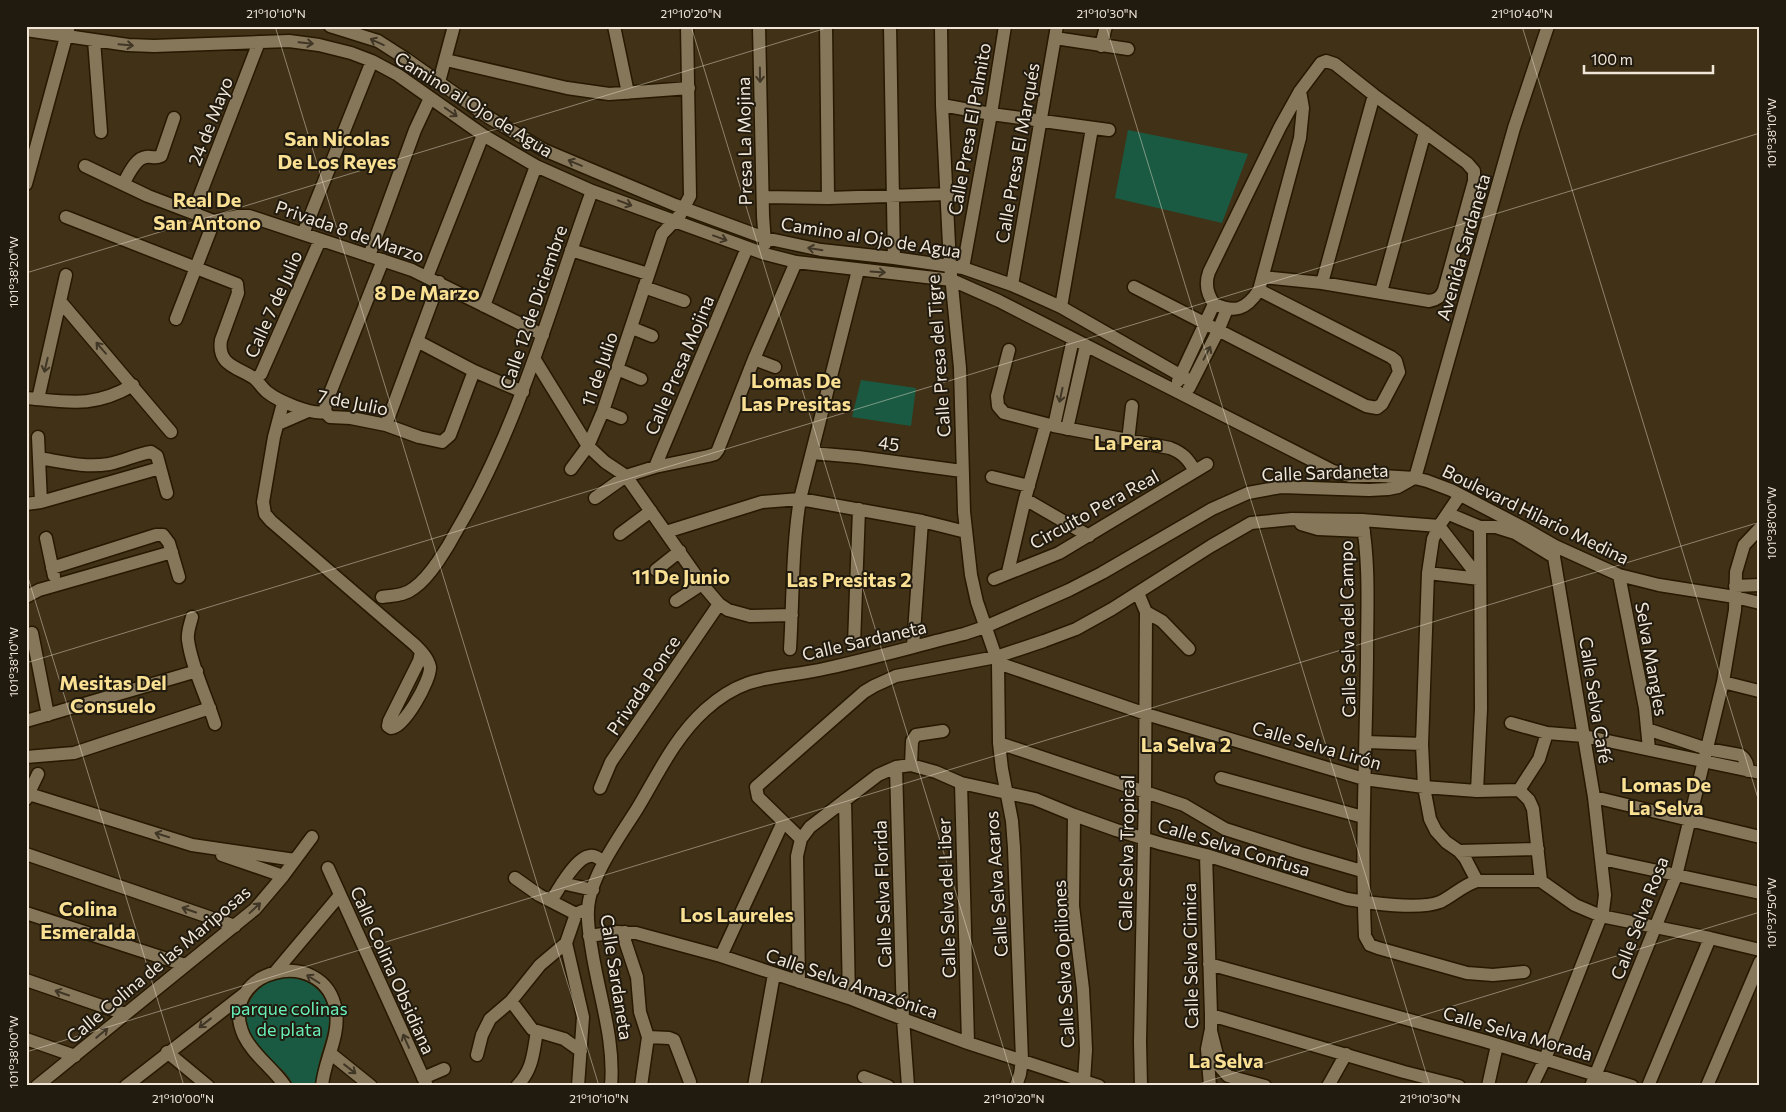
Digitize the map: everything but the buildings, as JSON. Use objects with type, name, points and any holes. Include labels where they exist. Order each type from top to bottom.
[{"type":"street","name":"Camino al Ojo de Agua","points":[[330,26],[353,30],[378,41],[406,58],[488,117],[544,150],[684,208],[765,238],[821,250],[957,266],[1012,286],[1061,307],[1187,378]]},
{"type":"street","points":[[439,82],[454,26]]},
{"type":"street","points":[[614,26],[628,93]]},
{"type":"street","points":[[684,208],[690,196],[687,26]]},
{"type":"street","name":"Presa La Mojina","points":[[759,26],[765,254]]},
{"type":"street","points":[[826,26],[828,198]]},
{"type":"street","points":[[890,26],[894,258]]},
{"type":"street","name":"Calle Presa del Tigre","points":[[941,26],[942,105],[948,194],[957,266],[952,280],[960,368],[962,470],[966,532],[972,575],[986,632],[996,657]]},
{"type":"street","name":"Calle Presa El Palmito","points":[[957,266],[991,114],[1004,26]]},
{"type":"street","points":[[1101,46],[1106,26]]},
{"type":"street","name":"Avenida Sardaneta","points":[[1421,479],[1514,128],[1548,26]]},
{"type":"street","name":"Camino al Ojo de Agua","points":[[26,30],[68,31],[94,40],[128,45],[154,46],[288,41],[319,45],[351,53],[372,61],[398,75],[483,135],[536,166],[592,191],[747,248],[796,262],[952,280],[999,301],[1179,394]]},
{"type":"street","points":[[26,184],[68,31]]},
{"type":"street","points":[[1056,32],[1101,46],[1128,49]]},
{"type":"street","name":"Calle Presa El Marqués","points":[[1012,286],[1056,32]]},
{"type":"street","points":[[94,40],[102,132]]},
{"type":"street","name":"24 de Mayo","points":[[193,214],[259,42]]},
{"type":"street","points":[[446,60],[576,89],[609,94],[689,88]]},
{"type":"street","name":"Calle 7 de Julio","points":[[303,234],[372,61]]},
{"type":"street","points":[[1263,277],[1322,283],[1429,301],[1436,300],[1444,290],[1474,176],[1472,166],[1374,95],[1335,64],[1326,61],[1316,68],[1300,92],[1280,128],[1210,272],[1207,279],[1207,290],[1214,304],[1239,309],[1254,299],[1259,290],[1300,138],[1303,108],[1300,92]]},
{"type":"street","points":[[1322,283],[1374,95]]},
{"type":"street","points":[[369,256],[415,130],[430,98]]},
{"type":"street","points":[[942,105],[991,114],[1109,130]]},
{"type":"street","points":[[123,184],[141,158],[147,156],[158,158],[161,156],[174,118]]},
{"type":"street","points":[[1061,307],[1092,128]]},
{"type":"street","points":[[1381,292],[1426,132]]},
{"type":"street","points":[[427,277],[483,135]]},
{"type":"street","name":"Privada 8 de Marzo","points":[[85,166],[156,199],[214,221],[237,216],[249,216],[383,260],[439,282],[543,334]]},
{"type":"street","points":[[484,306],[536,166]]},
{"type":"street","name":"Calle 12 de Diciembre","points":[[382,597],[404,594],[416,587],[443,555],[482,486],[535,360],[592,191]]},
{"type":"street","points":[[762,197],[828,198],[948,194]]},
{"type":"street","name":"11 de Julio","points":[[571,469],[588,446],[603,411],[662,234],[684,208]]},
{"type":"street","points":[[66,217],[197,268]]},
{"type":"street","points":[[176,319],[214,221]]},
{"type":"street","name":"Calle 7 de Julio","points":[[255,379],[262,374],[320,240]]},
{"type":"street","name":"Calle Presa Mojina","points":[[655,467],[747,248]]},
{"type":"street","points":[[571,250],[646,280],[684,301]]},
{"type":"street","points":[[325,412],[326,403],[383,260]]},
{"type":"street","points":[[595,498],[626,476],[655,467],[715,454],[796,262]]},
{"type":"street","name":"7 de Julio","points":[[197,268],[237,284],[238,293],[220,347],[224,359],[255,379],[265,391],[283,403],[314,413],[325,412],[330,417],[351,418],[386,424],[438,442],[445,440],[450,435],[474,371]]},
{"type":"street","points":[[790,649],[796,520],[858,270]]},
{"type":"street","points":[[66,275],[32,399],[75,403],[92,402],[121,392],[133,385]]},
{"type":"street","points":[[386,424],[439,282]]},
{"type":"street","points":[[1134,287],[1366,406],[1377,408],[1382,404],[1399,372],[1396,361],[1259,290]]},
{"type":"street","points":[[60,301],[171,432]]},
{"type":"street","points":[[1187,378],[1204,324],[1214,304]]},
{"type":"street","points":[[1179,394],[1187,378],[1218,331],[1227,308]]},
{"type":"street","points":[[632,328],[652,336]]},
{"type":"street","points":[[1056,426],[1073,339]]},
{"type":"street","points":[[417,341],[474,371],[523,392]]},
{"type":"street","points":[[1056,426],[1086,345]]},
{"type":"street","name":"Circuito Pera Real","points":[[1009,350],[997,396],[998,406],[1004,413],[1056,426],[1170,448],[1186,456],[1195,471]]},
{"type":"street","points":[[754,359],[776,367]]},
{"type":"street","points":[[535,360],[588,446],[605,462],[626,476],[702,584],[719,604],[728,610],[750,616],[792,615]]},
{"type":"street","points":[[617,369],[641,379]]},
{"type":"street","name":"Boulevard Hilario Medina","points":[[1179,394],[1334,471],[1350,476],[1421,479],[1443,487],[1522,527],[1554,551],[1620,575],[1659,585],[1735,591],[1760,603]]},
{"type":"street","points":[[283,403],[266,480],[263,502],[265,514],[415,644],[427,659],[430,669],[428,680],[398,726],[391,728],[388,726],[389,721],[419,661],[421,652]]},
{"type":"street","points":[[1128,441],[1132,406]]},
{"type":"street","points":[[278,424],[308,411]]},
{"type":"street","points":[[603,411],[621,418]]},
{"type":"street","name":"Circuito Pera Real","points":[[1008,572],[1027,492],[1056,426]]},
{"type":"street","points":[[38,437],[41,502]]},
{"type":"street","points":[[39,458],[96,466],[151,452],[156,456],[168,493]]},
{"type":"street","name":"45","points":[[812,453],[858,456],[962,470]]},
{"type":"street","name":"Circuito Pera Real","points":[[994,579],[1060,553],[1207,464]]},
{"type":"street","points":[[26,504],[41,502],[160,468]]},
{"type":"street","points":[[992,477],[1027,492],[1089,536]]},
{"type":"street","name":"Calle Sardaneta","points":[[611,1086],[612,1059],[595,935],[588,908],[593,890],[604,862],[676,743],[706,709],[723,696],[737,687],[764,678],[829,668],[964,634],[986,632],[1102,574],[1212,510],[1248,493],[1281,487],[1388,489],[1421,479]]},
{"type":"street","points":[[1460,495],[1449,514],[1439,526],[1433,540],[1428,573],[1422,744],[1424,787],[1430,819],[1436,831],[1465,858],[1477,881],[1540,882],[1575,905],[1601,916],[1760,950]]},
{"type":"street","points":[[666,532],[762,502],[800,499],[922,521],[966,532]]},
{"type":"street","points":[[854,644],[859,509]]},
{"type":"street","points":[[620,534],[651,511]]},
{"type":"street","points":[[1449,514],[1480,526],[1496,527],[1515,533],[1554,551]]},
{"type":"street","points":[[799,982],[796,856],[801,839],[758,797],[755,790],[758,784],[874,686],[896,676],[996,657],[1076,629],[1106,613],[1211,546],[1251,524],[1292,519],[1363,525],[1439,526]]},
{"type":"street","points":[[913,646],[922,521]]},
{"type":"street","name":"Calle Selva del Campo","points":[[1363,525],[1367,562],[1366,742],[1362,817],[1365,936],[1370,945],[1467,974],[1493,975],[1524,972]]},
{"type":"street","points":[[1439,526],[1480,579]]},
{"type":"street","points":[[1477,791],[1481,709],[1480,526]]},
{"type":"street","name":"Calle Selva Rosa","points":[[1593,1080],[1676,876],[1723,682],[1733,625],[1736,572],[1744,545],[1760,528]]},
{"type":"street","points":[[52,568],[156,535],[162,535],[167,538],[179,577]]},
{"type":"street","points":[[46,538],[56,586]]},
{"type":"street","points":[[656,570],[680,551]]},
{"type":"street","name":"Calle Selva Café","points":[[1532,1086],[1545,1059],[1601,916],[1605,895],[1594,797],[1554,551]]},
{"type":"street","points":[[26,597],[33,589],[56,586],[172,552]]},
{"type":"street","points":[[1428,573],[1480,579]]},
{"type":"street","name":"Selva Mangles","points":[[1620,575],[1645,708],[1649,749]]},
{"type":"street","points":[[676,601],[702,584]]},
{"type":"street","points":[[1735,591],[1760,585]]},
{"type":"street","name":"Calle Selva Tropical","points":[[1138,593],[1146,612],[1141,1086]]},
{"type":"street","name":"Privada Ponce","points":[[600,788],[616,754],[719,604]]},
{"type":"street","points":[[1146,612],[1162,621],[1189,649]]},
{"type":"street","points":[[192,617],[188,629],[188,640],[215,724]]},
{"type":"street","points":[[32,633],[48,715]]},
{"type":"street","name":"Calle Selva Lirón","points":[[996,657],[1146,714],[1364,779],[1424,787],[1477,791],[1519,790]]},
{"type":"street","name":"Calle Selva Acaros","points":[[996,657],[1000,743],[1006,793],[1012,821],[1014,848],[1022,1060],[1016,1086]]},
{"type":"street","points":[[26,720],[197,672]]},
{"type":"street","points":[[1723,682],[1759,691]]},
{"type":"street","points":[[26,757],[74,753],[210,708]]},
{"type":"street","points":[[1511,723],[1547,733],[1584,736],[1754,772]]},
{"type":"street","points":[[1647,729],[1707,749],[1740,755],[1754,772]]},
{"type":"street","points":[[911,765],[912,741],[916,736],[919,734],[942,732]]},
{"type":"street","points":[[1540,882],[1533,809],[1529,800],[1519,790],[1539,759],[1547,733]]},
{"type":"street","points":[[1366,742],[1422,744]]},
{"type":"street","points":[[1000,743],[1184,804],[1203,814],[1213,823],[1230,831],[1300,854],[1362,871]]},
{"type":"street","name":"Calle Selva Confusa","points":[[801,839],[810,827],[878,775],[896,767],[911,765],[961,782],[1036,799],[1074,815],[1144,838],[1206,855],[1333,896],[1363,902],[1427,905],[1439,902],[1470,883],[1477,881]]},
{"type":"street","name":"Calle Selva Florida","points":[[896,767],[903,1020],[908,1086]]},
{"type":"street","points":[[38,774],[28,796],[192,845],[283,876]]},
{"type":"street","points":[[1221,778],[1362,817]]},
{"type":"street","name":"Calle Selva del Liber","points":[[961,782],[968,1043]]},
{"type":"street","points":[[1594,797],[1760,837]]},
{"type":"street","points":[[845,800],[849,998]]},
{"type":"street","name":"Calle Selva Opiliones","points":[[1074,815],[1073,906],[1084,1008],[1086,1050],[1084,1080]]},
{"type":"street","points":[[720,956],[783,822]]},
{"type":"street","name":"Calle Colina de las Mariposas","points":[[37,1086],[255,909],[296,860],[312,837]]},
{"type":"street","points":[[192,845],[296,860]]},
{"type":"street","points":[[1459,851],[1538,849]]},
{"type":"street","points":[[26,854],[235,926]]},
{"type":"street","name":"Calle Selva Cimica","points":[[1206,855],[1211,1015],[1207,1049],[1210,1086]]},
{"type":"street","points":[[551,901],[581,859],[594,856],[604,862]]},
{"type":"street","points":[[1602,859],[1760,893]]},
{"type":"street","name":"Calle Colina Obsidiana","points":[[328,868],[425,1082]]},
{"type":"street","points":[[515,878],[551,901],[576,914]]},
{"type":"street","points":[[562,884],[593,890]]},
{"type":"street","points":[[276,972],[340,895]]},
{"type":"street","points":[[477,1054],[482,1035],[490,1019],[511,1001],[540,966],[566,943],[576,914],[588,908]]},
{"type":"street","points":[[26,913],[185,965]]},
{"type":"street","points":[[621,932],[637,977],[640,1012],[648,1037],[641,1086]]},
{"type":"street","name":"Calle Selva Amazónica","points":[[595,935],[621,932],[636,933],[720,956],[849,998],[968,1043],[1100,1086]]},
{"type":"street","points":[[1648,1086],[1710,938]]},
{"type":"street","points":[[566,943],[582,1009],[578,1086]]},
{"type":"street","points":[[1706,1086],[1760,962]]},
{"type":"street","name":"Calle Selva Morada","points":[[1209,964],[1545,1059],[1593,1080],[1632,1086]]},
{"type":"street","points":[[126,1086],[262,978],[286,970],[305,974],[316,979],[326,988],[333,1000],[336,1011],[335,1034],[322,1086]]},
{"type":"street","points":[[754,1086],[774,974]]},
{"type":"street","points":[[26,980],[124,1014]]},
{"type":"street","points":[[244,994],[240,1008],[240,1022],[244,1035],[251,1048],[276,1072],[285,1086]]},
{"type":"street","points":[[511,1001],[526,1022],[537,1032],[564,1039],[581,1051]]},
{"type":"street","points":[[1211,1015],[1404,1072],[1460,1086]]},
{"type":"street","points":[[1210,1029],[1220,1067],[1228,1076],[1265,1086]]},
{"type":"street","points":[[517,1086],[530,1067],[537,1032]]},
{"type":"street","points":[[648,1037],[670,1038],[674,1040],[690,1082]]},
{"type":"street","points":[[26,1040],[75,1056]]},
{"type":"street","points":[[1488,1086],[1498,1045]]},
{"type":"street","points":[[167,1052],[208,1086]]},
{"type":"street","points":[[330,1053],[371,1086]]},
{"type":"street","points":[[1328,1086],[1346,1054]]},
{"type":"street","points":[[425,1082],[444,1069]]},
{"type":"street","points":[[864,1077],[888,1086]]},
{"type":"green space","points":[[1128,130],[1248,154],[1222,223],[1115,198]]},
{"type":"green space","points":[[861,380],[916,388],[911,426],[852,417]]},
{"type":"green space","name":"parque colinas de plata","points":[[279,977],[289,977],[307,982],[321,993],[326,1001],[329,1011],[329,1022],[318,1066],[316,1086],[293,1086],[285,1072],[263,1052],[248,1027],[246,1016],[250,1001],[265,984]]},
{"type":"district","name":"San Nicolas De Los Reyes","points":[[337,150]]},
{"type":"district","name":"Real De San Antono","points":[[207,210]]},
{"type":"district","name":"8 De Marzo","points":[[427,292]]},
{"type":"district","name":"Lomas De Las Presitas","points":[[796,392]]},
{"type":"district","name":"La Pera","points":[[1128,442]]},
{"type":"district","name":"11 De Junio","points":[[681,576]]},
{"type":"district","name":"Las Presitas 2","points":[[849,579]]},
{"type":"district","name":"Mesitas Del Consuelo","points":[[113,694]]},
{"type":"district","name":"La Selva 2","points":[[1186,744]]},
{"type":"district","name":"Lomas De La Selva","points":[[1666,796]]},
{"type":"district","name":"Los Laureles","points":[[737,914]]},
{"type":"district","name":"Colina Esmeralda","points":[[88,920]]},
{"type":"district","name":"La Selva","points":[[1226,1060]]}]
